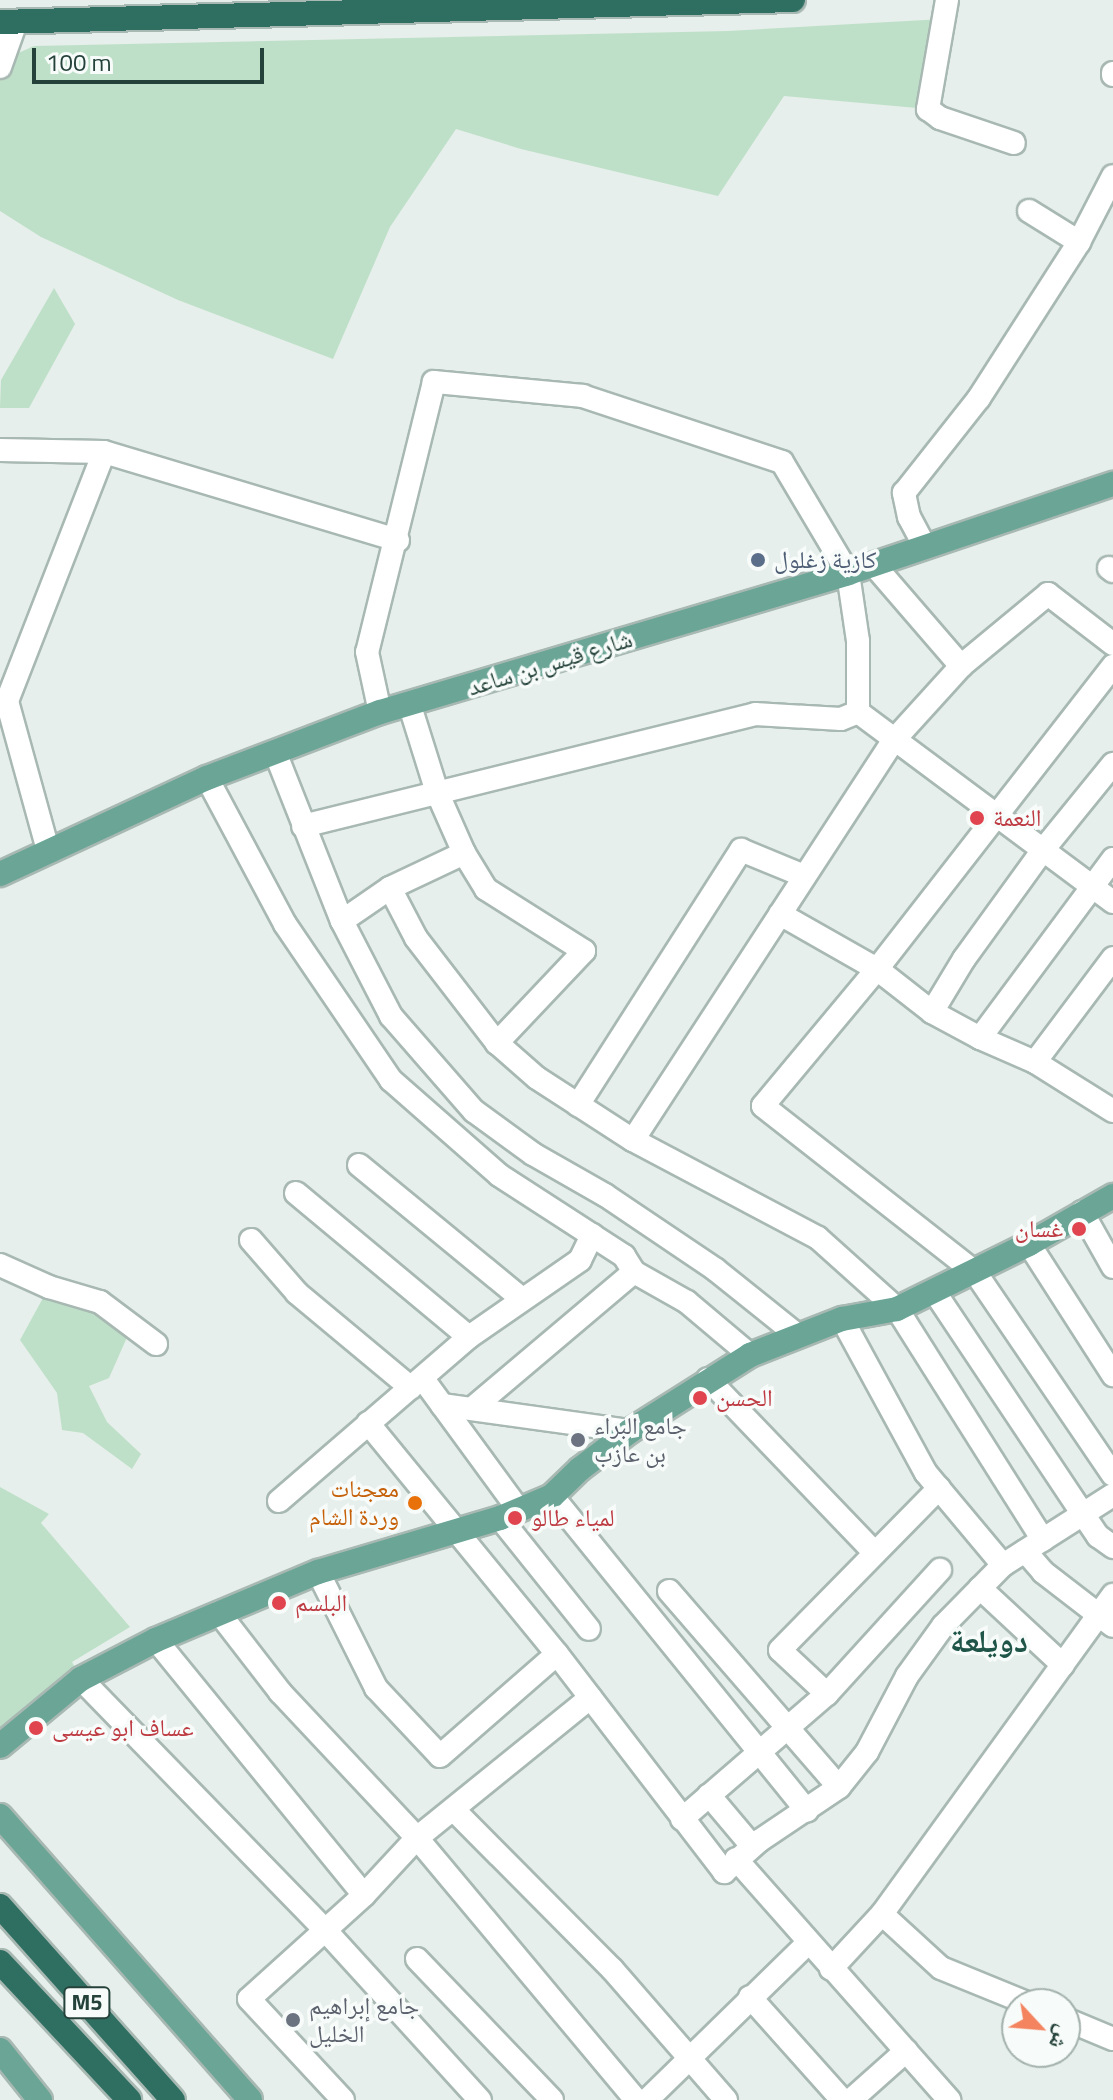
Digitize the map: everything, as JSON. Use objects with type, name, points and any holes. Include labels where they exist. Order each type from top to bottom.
[{"type":"highway","points":[[8,22],[793,0]]},
{"type":"highway","name":"M5","points":[[0,1906],[173,2100]]},
{"type":"highway","name":"M5","points":[[0,1962],[129,2100]]},
{"type":"main road","name":"شارع قيس بن ساعد","points":[[0,874],[207,778],[380,712],[410,706],[848,573],[1113,484]]},
{"type":"main road","points":[[0,1746],[81,1679],[156,1640],[318,1572],[509,1514],[552,1496],[580,1469],[630,1431],[750,1355],[842,1319],[897,1309],[1029,1244],[1113,1196]]},
{"type":"main road","points":[[0,1799],[54,1857],[64,1885]]},
{"type":"main road","points":[[0,1816],[64,1885],[250,2100]]},
{"type":"main road","points":[[0,2050],[40,2100]]},
{"type":"street","points":[[947,0],[928,109],[940,118],[1014,143]]},
{"type":"street","points":[[0,67],[8,22]]},
{"type":"street","points":[[924,545],[909,517],[904,493],[979,398],[1079,242],[1113,176]]},
{"type":"street","points":[[1029,211],[1079,242]]},
{"type":"street","points":[[380,712],[367,652],[398,540],[434,382],[583,396],[782,462],[848,573],[858,641],[858,712]]},
{"type":"street","points":[[0,450],[104,452],[398,540]]},
{"type":"street","points":[[48,850],[3,699],[104,452]]},
{"type":"street","points":[[873,564],[961,666]]},
{"type":"street","points":[[633,1140],[894,740],[961,666],[1048,594],[1113,644]]},
{"type":"street","points":[[1113,666],[877,969],[763,1106],[975,1272],[1113,1475]]},
{"type":"street","points":[[410,706],[437,792],[464,853],[486,889],[584,951],[497,1043]]},
{"type":"street","points":[[858,712],[1113,902]]},
{"type":"street","points":[[303,826],[755,714],[841,719],[858,712]]},
{"type":"street","points":[[275,752],[342,921],[391,1016],[474,1111],[533,1154],[605,1195],[716,1270],[797,1335]]},
{"type":"street","points":[[932,1012],[964,959],[1043,850],[1113,764]]},
{"type":"street","points":[[207,778],[285,924],[391,1080],[499,1175],[624,1256],[634,1272],[687,1302],[750,1355]]},
{"type":"street","points":[[578,1105],[741,850],[804,876]]},
{"type":"street","points":[[342,921],[390,888],[464,853]]},
{"type":"street","points":[[980,1038],[1113,859]]},
{"type":"street","points":[[390,888],[416,938],[497,1043],[537,1078],[633,1140],[818,1238],[897,1309],[1034,1545],[1043,1572],[1106,1620]]},
{"type":"street","points":[[780,914],[877,969],[932,1012],[980,1038],[1035,1062],[1113,1111]]},
{"type":"street","points":[[1035,1062],[1113,958]]},
{"type":"street","points":[[359,1165],[522,1299]]},
{"type":"street","points":[[296,1193],[469,1337]]},
{"type":"street","points":[[1082,1212],[1113,1267]]},
{"type":"street","points":[[279,1501],[469,1337],[580,1260],[592,1235]]},
{"type":"street","points":[[251,1240],[297,1293],[442,1405],[509,1514],[589,1629]]},
{"type":"street","points":[[1029,1244],[1113,1375]]},
{"type":"street","points":[[0,1265],[49,1287],[100,1302],[156,1344]]},
{"type":"street","points":[[474,1407],[634,1272]]},
{"type":"street","points":[[934,1291],[1098,1536],[1113,1547]]},
{"type":"street","points":[[842,1319],[926,1473],[1003,1565]]},
{"type":"street","points":[[708,1379],[875,1553]]},
{"type":"street","points":[[442,1405],[474,1407],[630,1431]]},
{"type":"street","points":[[368,1423],[557,1654],[724,1872],[744,1852],[839,1787],[867,1752],[907,1676],[934,1638],[1003,1565],[1113,1495]]},
{"type":"street","points":[[827,1694],[780,1650],[939,1488]]},
{"type":"street","points":[[552,1496],[807,1811]]},
{"type":"street","points":[[682,1819],[827,1694],[940,1570]]},
{"type":"street","points":[[318,1572],[376,1688],[440,1756],[557,1654]]},
{"type":"street","points":[[980,1588],[1063,1665]]},
{"type":"street","points":[[669,1591],[786,1730],[839,1787]]},
{"type":"street","points":[[831,1969],[882,1914],[1063,1665],[1106,1620],[1113,1595]]},
{"type":"street","points":[[219,1613],[280,1692],[417,1838],[636,2100]]},
{"type":"street","points":[[156,1640],[364,1895]]},
{"type":"street","points":[[81,1679],[326,1931],[480,2100]]},
{"type":"street","points":[[343,2100],[249,1999],[364,1895],[417,1838],[455,1811],[590,1698]]},
{"type":"street","points":[[709,1795],[744,1852],[808,1943],[949,2100]]},
{"type":"street","points":[[455,1811],[612,1969],[726,2100]]},
{"type":"street","points":[[882,1914],[941,1968],[1001,1993]]},
{"type":"street","points":[[647,2100],[808,1943]]},
{"type":"street","points":[[417,1959],[552,2100]]},
{"type":"street","points":[[750,1997],[842,2100]]},
{"type":"street","points":[[1081,2026],[1113,2039]]},
{"type":"street","points":[[851,2100],[906,2051]]},
{"type":"green space","points":[[943,19],[928,109],[784,96],[718,196],[521,149],[456,129],[390,227],[333,359],[178,300],[41,237],[0,211],[0,77],[7,58],[34,46],[728,31]]},
{"type":"green space","points":[[54,288],[75,324],[29,408],[0,408],[1,380]]},
{"type":"green space","points":[[49,1287],[132,1326],[109,1378],[89,1386],[107,1422],[141,1454],[132,1469],[83,1433],[62,1430],[57,1393],[20,1340]]},
{"type":"green space","points":[[0,1487],[49,1514],[41,1523],[130,1627],[72,1662],[81,1679],[0,1746]]},
{"type":"place","name":"كازية زغلول","points":[[758,560]]},
{"type":"place","name":"النعمة","points":[[977,818]]},
{"type":"place","name":"غسان","points":[[1079,1229]]},
{"type":"place","name":"الحسن","points":[[700,1398]]},
{"type":"place","name":"جامع البراء بن عازب","points":[[578,1440]]},
{"type":"place","name":"معجنات وردة الشام","points":[[415,1503]]},
{"type":"place","name":"لمياء طالو","points":[[515,1518]]},
{"type":"place","name":"البلسم","points":[[279,1603]]},
{"type":"place","name":"عساف ابو عيسى","points":[[36,1728]]},
{"type":"place","name":"جامع إبراهيم الخليل","points":[[293,2020]]},
{"type":"district","name":"دويلعة","points":[[989,1640]]}]
